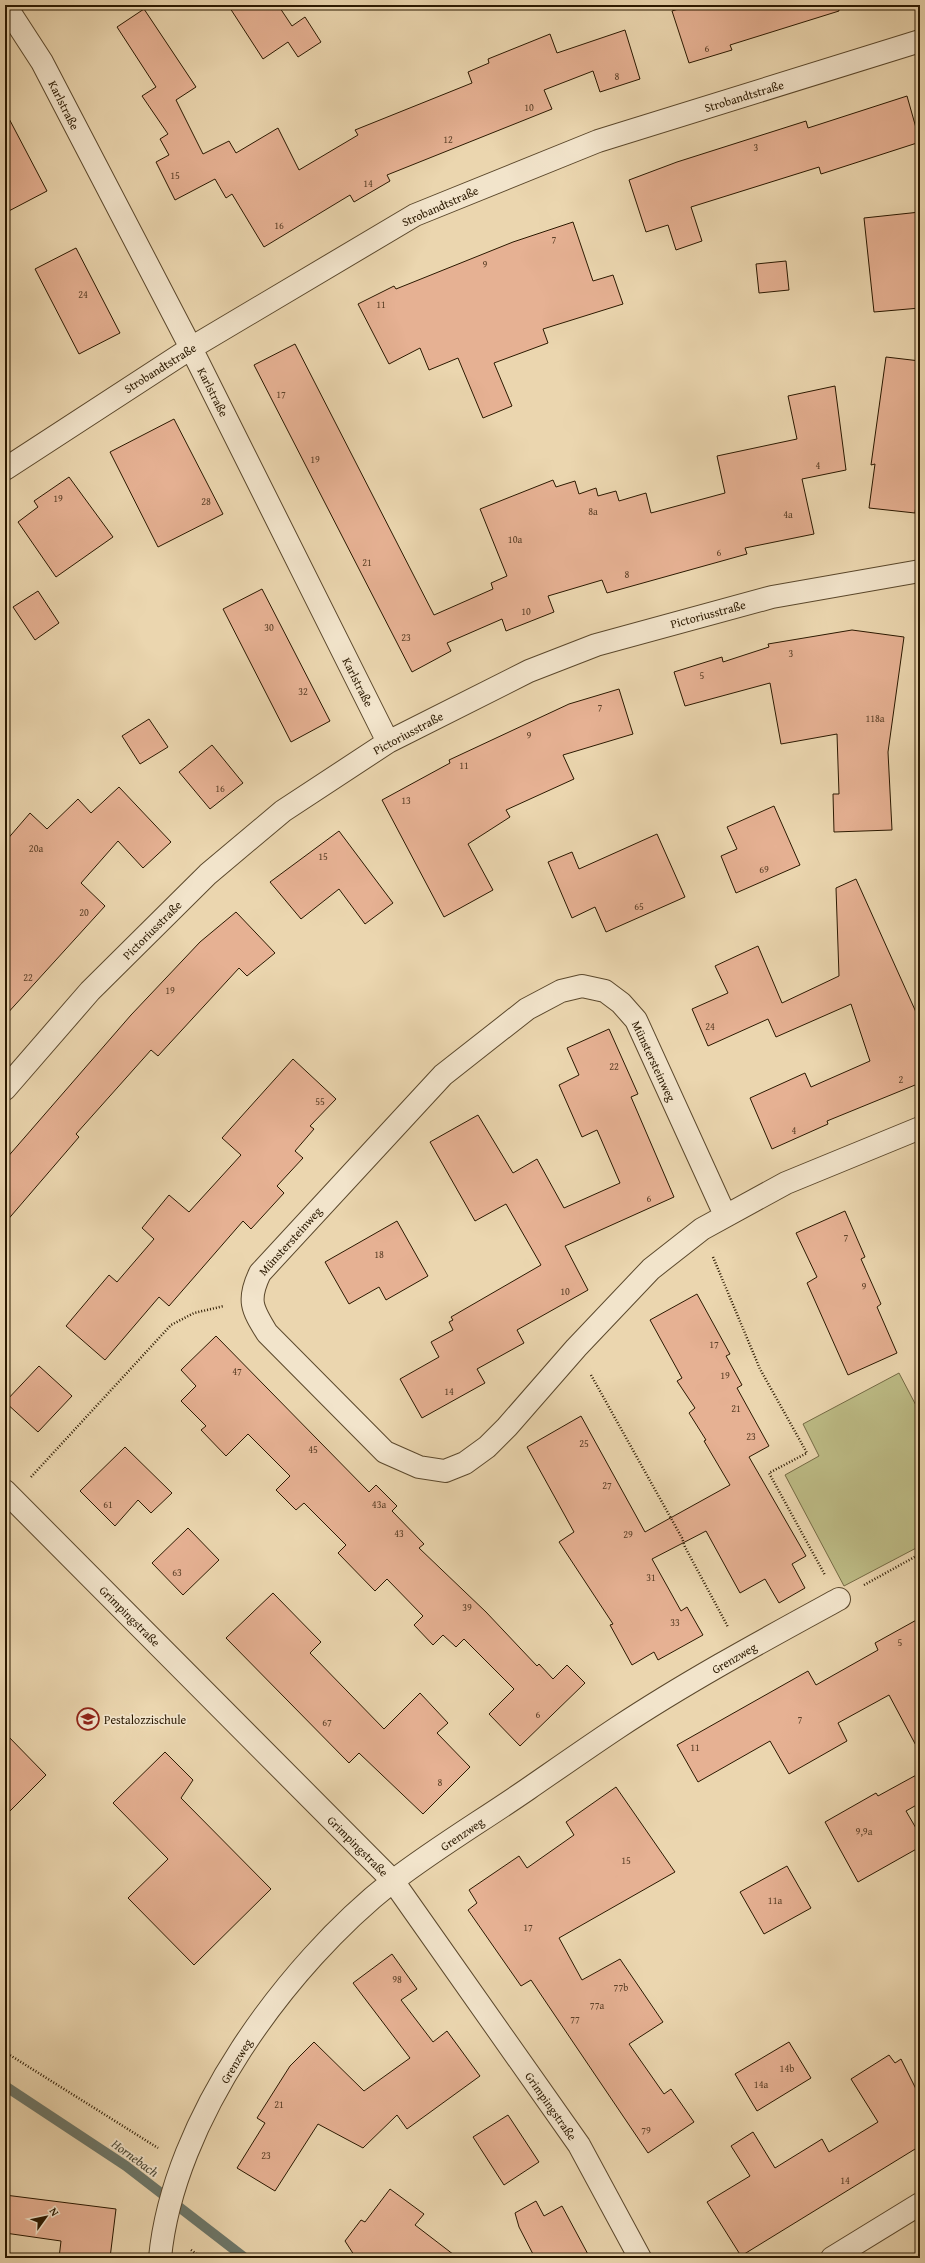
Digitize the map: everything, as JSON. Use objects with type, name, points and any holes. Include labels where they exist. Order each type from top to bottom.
[{"type":"street","name":"Karlstraße","points":[[5,5],[42,62],[191,348],[388,742]]},
{"type":"street","name":"Strobandtstraße","points":[[5,469],[191,348],[415,215],[598,141],[920,41]]},
{"type":"street","name":"Pictoriusstraße","points":[[5,1089],[90,991],[208,874],[283,811],[388,742],[529,671],[596,645],[772,597],[920,571]]},
{"type":"street","name":"Münstersteinweg","points":[[252,1300],[253,1287],[260,1273],[443,1075],[527,1009],[561,990],[582,986],[605,991],[622,1003],[636,1020],[725,1215]]},
{"type":"street","points":[[252,1300],[254,1312],[267,1332],[385,1452],[425,1468],[445,1471],[465,1463],[487,1447],[507,1427],[576,1348],[651,1269],[702,1229],[725,1215],[786,1183],[920,1128]]},
{"type":"street","name":"Grimpingstraße","points":[[9,1494],[393,1881],[578,2145],[640,2258]]},
{"type":"street","name":"Grenzweg","points":[[160,2258],[163,2230],[182,2162],[211,2103],[246,2042],[290,1982],[344,1925],[393,1881],[618,1727],[742,1652],[839,1599]]},
{"type":"street","points":[[832,2258],[920,2204]]},
{"type":"path","points":[[702,1229],[760,1369],[807,1453],[770,1473],[839,1599],[920,1554]]},
{"type":"path","points":[[9,1494],[171,1325],[194,1313],[252,1300]]},
{"type":"path","points":[[576,1348],[682,1538],[684,1547],[742,1652]]},
{"type":"path","points":[[5,2052],[182,2162]]},
{"type":"shaded area","points":[[899,1373],[920,1413],[920,1546],[844,1586],[785,1475],[819,1456],[803,1424]]},
{"type":"building","points":[[228,5],[278,5],[292,26],[305,17],[321,42],[298,57],[288,42],[263,59]]},
{"type":"building","points":[[691,5],[838,5],[839,11],[730,45],[732,50],[689,63],[672,11]]},
{"type":"building","points":[[144,9],[196,87],[176,100],[203,154],[229,141],[236,153],[278,128],[299,170],[358,135],[355,130],[472,83],[468,72],[489,63],[488,59],[550,34],[557,53],[625,30],[640,79],[600,92],[593,71],[544,90],[552,109],[387,175],[390,181],[354,202],[350,195],[264,247],[232,194],[226,198],[215,179],[175,200],[156,162],[169,155],[160,139],[168,134],[142,96],[156,87],[117,27]]},
{"type":"building","points":[[907,96],[920,142],[821,174],[819,167],[691,207],[702,241],[676,250],[668,225],[646,232],[629,180],[677,162],[806,121],[808,128]]},
{"type":"building","points":[[5,111],[47,191],[5,213]]},
{"type":"building","points":[[920,212],[920,308],[874,312],[864,218]]},
{"type":"building","points":[[573,222],[593,281],[613,275],[623,304],[543,329],[548,343],[494,363],[512,406],[483,418],[458,358],[429,370],[420,348],[389,364],[358,304],[394,286],[396,289],[513,242]]},
{"type":"building","points":[[76,248],[120,333],[79,354],[35,269]]},
{"type":"building","points":[[786,261],[789,290],[759,293],[756,264]]},
{"type":"building","points":[[295,344],[434,615],[493,589],[491,583],[507,576],[480,509],[553,480],[556,487],[575,481],[579,494],[596,488],[598,496],[616,491],[619,501],[646,493],[651,513],[725,493],[717,456],[797,439],[788,396],[835,386],[846,470],[802,479],[814,534],[745,548],[747,554],[607,593],[602,580],[548,596],[554,612],[506,631],[502,619],[447,643],[451,651],[412,672],[254,365]]},
{"type":"building","points":[[886,357],[920,361],[920,472],[915,513],[869,508],[875,464],[871,465]]},
{"type":"building","points":[[174,419],[223,514],[158,547],[110,452]]},
{"type":"building","points":[[69,477],[113,537],[56,577],[18,522],[38,507],[34,501]]},
{"type":"building","points":[[262,589],[330,721],[291,742],[223,609]]},
{"type":"building","points":[[38,591],[59,623],[35,640],[13,607]]},
{"type":"building","points":[[852,630],[904,637],[888,752],[892,830],[834,832],[833,794],[839,794],[837,734],[781,744],[770,683],[685,706],[674,672],[722,657],[723,662],[769,647],[768,644]]},
{"type":"building","points":[[619,689],[633,734],[563,755],[574,779],[506,810],[510,817],[468,844],[493,890],[444,917],[382,800],[450,763],[449,760],[569,704]]},
{"type":"building","points":[[149,719],[168,747],[140,764],[122,736]]},
{"type":"building","points":[[212,745],[243,783],[210,809],[179,772]]},
{"type":"building","points":[[119,787],[171,842],[143,868],[118,841],[81,883],[105,906],[5,1016],[5,842],[30,813],[47,829],[78,799],[91,813]]},
{"type":"building","points":[[774,806],[800,865],[736,893],[721,856],[737,849],[727,827]]},
{"type":"building","points":[[339,831],[393,903],[365,924],[339,889],[301,919],[270,882]]},
{"type":"building","points":[[657,834],[685,897],[606,932],[595,907],[572,918],[548,862],[572,852],[579,869]]},
{"type":"building","points":[[856,879],[920,1021],[920,1083],[827,1121],[828,1124],[772,1149],[750,1098],[805,1073],[811,1087],[870,1061],[851,1004],[776,1037],[768,1019],[708,1046],[692,1009],[728,993],[715,966],[758,946],[782,1003],[839,976],[836,888]]},
{"type":"building","points":[[236,912],[275,953],[247,976],[239,968],[158,1056],[151,1050],[76,1134],[79,1137],[5,1223],[5,1160],[131,1015],[200,942]]},
{"type":"building","points":[[609,1029],[638,1094],[631,1097],[674,1197],[565,1246],[588,1290],[517,1330],[524,1343],[477,1369],[485,1383],[422,1418],[400,1379],[439,1357],[431,1342],[453,1330],[449,1322],[453,1320],[451,1317],[541,1265],[506,1204],[475,1221],[430,1142],[478,1115],[513,1173],[537,1159],[564,1208],[620,1183],[597,1130],[582,1137],[559,1085],[579,1075],[567,1048]]},
{"type":"building","points":[[293,1059],[336,1099],[310,1126],[314,1129],[295,1151],[303,1158],[277,1186],[284,1193],[251,1229],[243,1221],[169,1306],[159,1297],[105,1360],[66,1326],[109,1275],[117,1282],[154,1239],[142,1228],[169,1195],[189,1212],[241,1155],[222,1138]]},
{"type":"building","points":[[845,1211],[865,1257],[861,1259],[881,1304],[877,1307],[897,1353],[848,1375],[807,1283],[817,1277],[796,1233]]},
{"type":"building","points":[[397,1221],[428,1276],[386,1300],[379,1287],[349,1304],[325,1262]]},
{"type":"building","points":[[697,1294],[730,1354],[726,1356],[742,1385],[737,1388],[769,1446],[749,1457],[806,1556],[792,1564],[805,1588],[779,1603],[765,1579],[740,1593],[706,1531],[652,1559],[681,1611],[687,1607],[703,1635],[658,1660],[654,1652],[632,1665],[610,1625],[613,1624],[559,1542],[574,1532],[527,1447],[581,1416],[645,1532],[730,1485],[704,1441],[706,1440],[689,1413],[695,1408],[677,1381],[682,1378],[650,1320]]},
{"type":"building","points":[[216,1336],[369,1492],[376,1485],[397,1506],[392,1511],[424,1544],[419,1548],[486,1612],[537,1666],[539,1664],[553,1679],[567,1665],[585,1683],[520,1746],[489,1714],[514,1689],[464,1639],[456,1647],[443,1635],[433,1645],[414,1625],[423,1616],[387,1579],[375,1591],[338,1553],[346,1545],[304,1503],[296,1510],[276,1490],[290,1476],[248,1434],[226,1456],[201,1430],[206,1426],[181,1401],[196,1386],[181,1370]]},
{"type":"building","points":[[39,1366],[72,1396],[38,1432],[5,1402]]},
{"type":"building","points":[[125,1447],[172,1493],[151,1513],[138,1500],[115,1526],[80,1491]]},
{"type":"building","points":[[188,1528],[219,1560],[183,1595],[152,1563]]},
{"type":"building","points":[[273,1593],[321,1642],[310,1653],[384,1729],[420,1693],[448,1723],[437,1733],[470,1767],[423,1814],[359,1753],[349,1763],[226,1638]]},
{"type":"building","points":[[920,1618],[920,1753],[889,1695],[838,1723],[847,1741],[789,1774],[770,1741],[698,1782],[677,1745],[808,1671],[816,1685],[878,1650],[875,1643]]},
{"type":"building","points":[[5,1733],[46,1775],[5,1816]]},
{"type":"building","points":[[165,1752],[193,1780],[181,1798],[271,1889],[194,1965],[128,1898],[168,1859],[113,1803]]},
{"type":"building","points":[[920,1773],[920,1803],[906,1811],[920,1835],[920,1847],[858,1882],[825,1822],[876,1793],[878,1796]]},
{"type":"building","points":[[616,1787],[675,1872],[559,1938],[582,1980],[620,1959],[663,2022],[629,2044],[664,2094],[671,2089],[694,2122],[648,2153],[531,1980],[521,1986],[468,1910],[477,1903],[469,1890],[519,1856],[527,1868],[574,1835],[566,1822]]},
{"type":"building","points":[[787,1866],[811,1908],[764,1934],[740,1892]]},
{"type":"building","points":[[392,1954],[417,1989],[401,2000],[433,2042],[447,2031],[480,2076],[407,2129],[397,2115],[363,2148],[318,2124],[275,2191],[237,2168],[265,2123],[257,2118],[290,2066],[314,2042],[364,2091],[410,2058],[353,1983]]},
{"type":"building","points":[[789,2042],[811,2078],[757,2111],[735,2074]]},
{"type":"building","points":[[889,2055],[895,2063],[901,2059],[920,2097],[920,2146],[741,2256],[707,2202],[750,2176],[731,2146],[753,2132],[775,2168],[822,2139],[829,2152],[878,2122],[851,2079]]},
{"type":"building","points":[[508,2115],[539,2162],[504,2185],[473,2137]]},
{"type":"building","points":[[390,2189],[424,2214],[415,2225],[458,2258],[356,2258],[345,2241],[361,2220],[365,2222]]},
{"type":"building","points":[[5,2195],[116,2209],[110,2258],[59,2258],[61,2241],[5,2233]]},
{"type":"building","points":[[536,2201],[544,2216],[562,2206],[590,2258],[535,2258],[519,2227],[515,2213]]},
{"type":"waterway","name":"Hornebach","points":[[5,2086],[126,2166],[245,2258]]},
{"type":"place","name":"Pestalozzischule","points":[[88,1719]]}]
